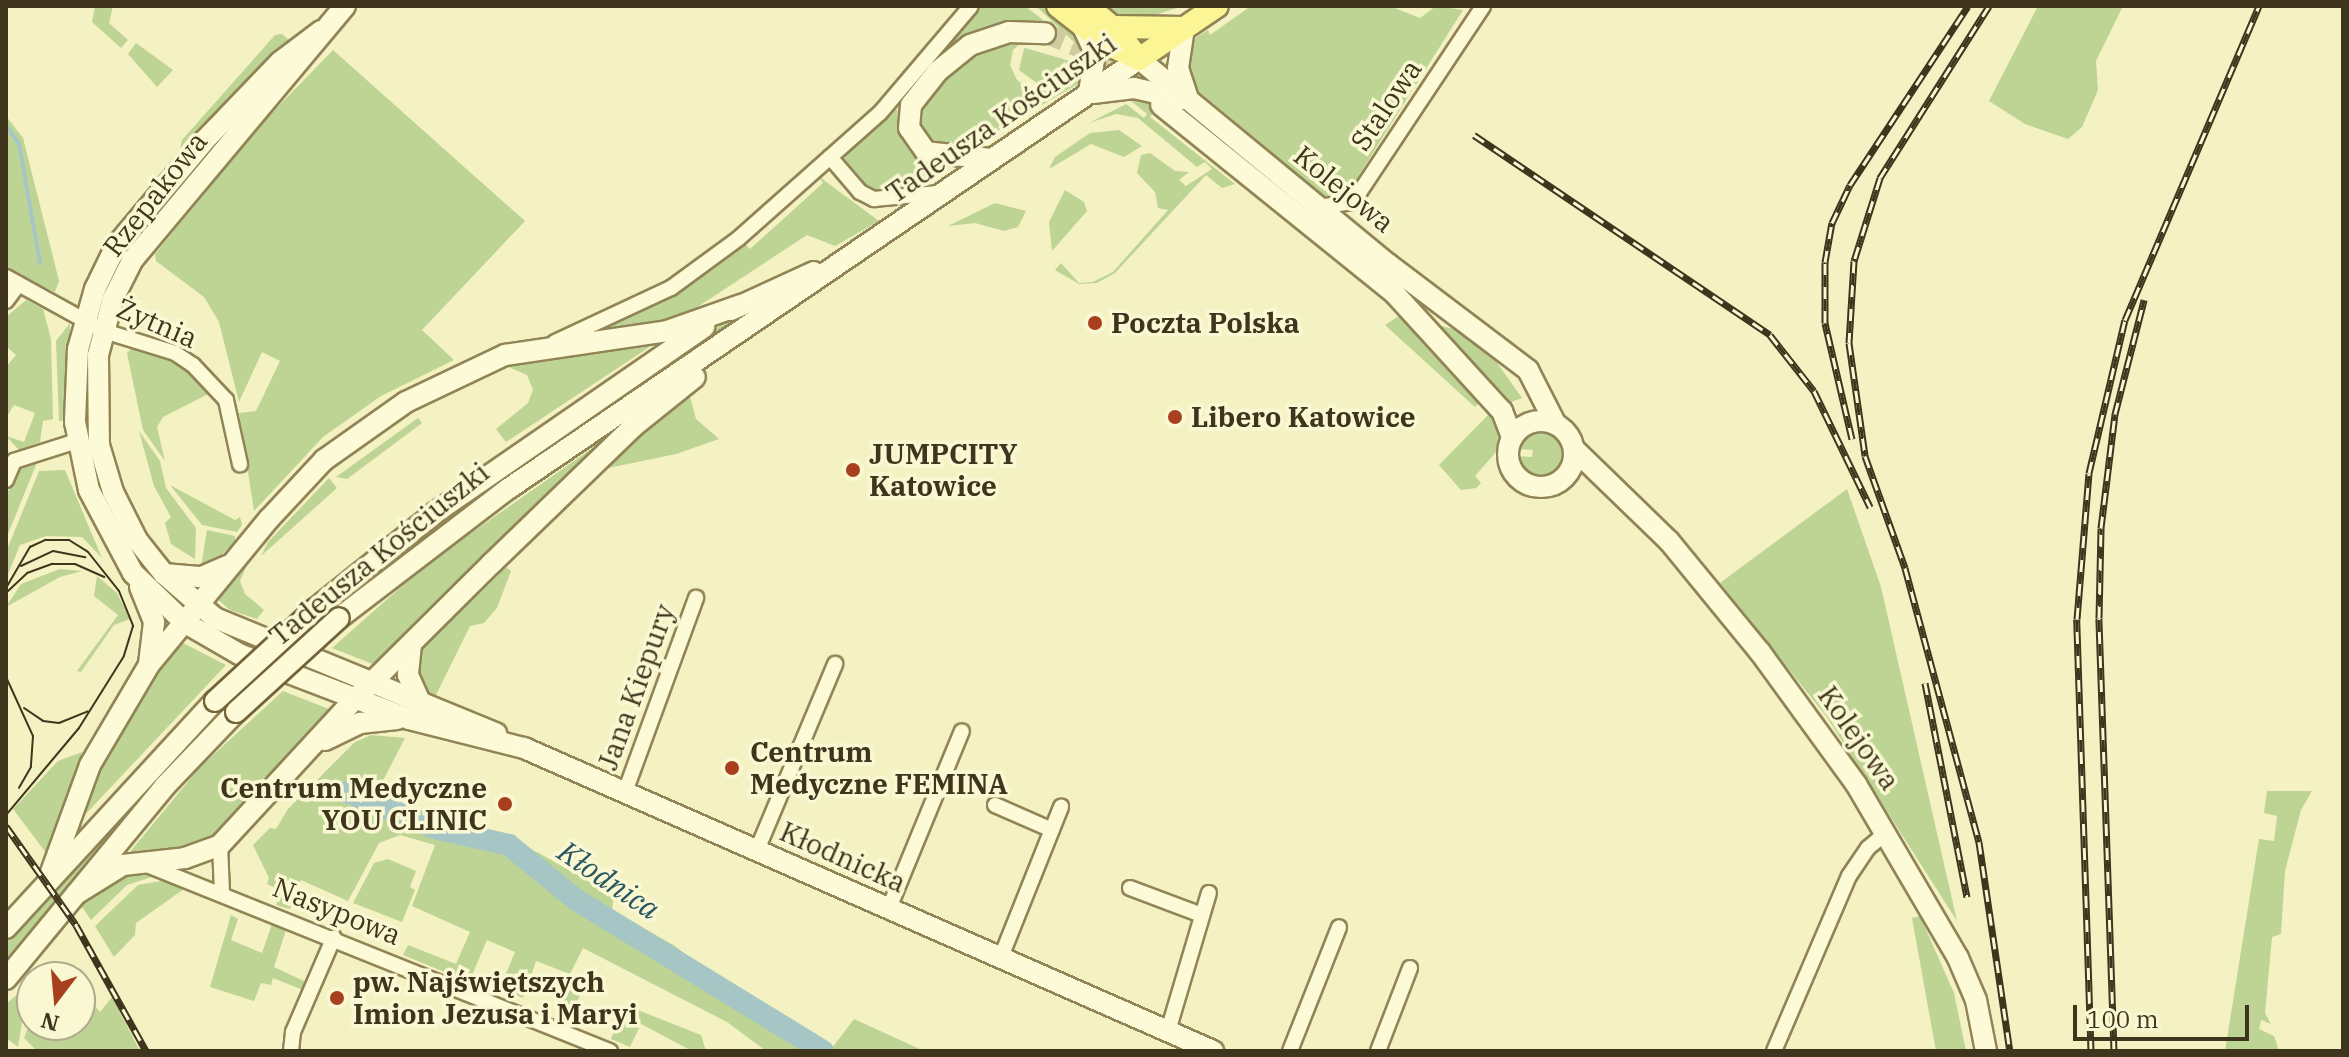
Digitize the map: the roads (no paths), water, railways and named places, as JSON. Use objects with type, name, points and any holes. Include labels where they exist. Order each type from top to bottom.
[{"type":"main road","name":"Kolejowa","points":[[1058,6],[1113,27],[1139,59]]},
{"type":"main road","name":"Tadeusza Kościuszki","points":[[1139,59],[1217,6]]},
{"type":"main road","name":"Kolejowa","points":[[1084,15],[1139,59]]},
{"type":"main road","points":[[1113,27],[1184,28]]},
{"type":"street","name":"Rzepakowa","points":[[345,6],[138,252],[104,331],[95,397],[103,462],[132,531],[164,574],[199,605],[258,639],[419,700],[524,748]]},
{"type":"street","points":[[50,875],[90,765],[149,665],[230,564],[324,460],[378,419],[479,365],[536,349],[638,307],[739,238],[880,113],[971,6]]},
{"type":"street","name":"Stalowa","points":[[1353,202],[1483,6]]},
{"type":"street","points":[[1084,15],[1095,53],[1089,93],[1134,88],[1190,101]]},
{"type":"street","points":[[1184,28],[1178,68],[1190,101]]},
{"type":"street","name":"Rzepakowa","points":[[321,31],[280,62],[141,213],[101,274],[86,318],[74,389],[77,441],[97,511],[133,573],[184,622],[239,654],[354,700]]},
{"type":"street","points":[[991,159],[926,152],[909,128],[911,105],[929,80],[970,45],[1009,32],[1045,33]]},
{"type":"street","name":"Tadeusza Kościuszki","points":[[6,979],[164,787],[236,712],[339,618],[508,489],[763,319],[1139,59]]},
{"type":"street","name":"Kolejowa","points":[[1139,59],[1355,237],[1515,359],[1538,383],[1555,423]]},
{"type":"street","points":[[1161,105],[1395,294],[1502,411],[1512,437],[1509,463],[1520,480],[1544,487],[1565,478],[1575,450],[1570,437],[1555,423],[1530,423],[1512,437]]},
{"type":"street","points":[[830,157],[860,192],[874,199],[947,192]]},
{"type":"street","points":[[1318,207],[1353,202],[1355,237]]},
{"type":"street","name":"Tadeusza Kościuszki","points":[[6,928],[50,875],[215,701],[315,609],[465,492],[741,305],[858,252]]},
{"type":"street","points":[[6,301],[13,281]]},
{"type":"street","name":"Żytnia","points":[[13,281],[86,318],[104,331],[175,353],[215,382],[235,426],[240,464]]},
{"type":"street","points":[[536,349],[667,331],[741,305]]},
{"type":"street","points":[[76,894],[115,868],[140,862],[185,858],[220,845],[354,700],[634,426],[763,319]]},
{"type":"street","points":[[1515,359],[1531,399],[1530,423]]},
{"type":"street","points":[[6,480],[14,461],[77,441]]},
{"type":"street","name":"Kolejowa","points":[[1575,450],[1662,534],[1751,640],[1887,832],[1965,972],[1986,1051]]},
{"type":"street","name":"Kolejowa","points":[[1565,478],[1582,476],[1623,495]]},
{"type":"street","points":[[164,574],[202,577],[230,564]]},
{"type":"street","points":[[133,573],[154,622],[149,665]]},
{"type":"street","name":"Jana Kiepury","points":[[625,792],[696,598]]},
{"type":"street","points":[[411,645],[408,675],[419,700]]},
{"type":"street","points":[[757,850],[835,664]]},
{"type":"street","name":"Kłodnicka","points":[[354,700],[409,719],[524,748],[1213,1051]]},
{"type":"street","points":[[314,746],[360,723],[409,719]]},
{"type":"street","points":[[889,908],[962,731]]},
{"type":"street","points":[[995,805],[1052,830]]},
{"type":"street","points":[[1001,957],[1061,807]]},
{"type":"street","points":[[1774,1051],[1849,876],[1871,844],[1887,832]]},
{"type":"street","points":[[220,845],[222,892]]},
{"type":"street","name":"Nasypowa","points":[[140,862],[334,937],[610,1051]]},
{"type":"street","points":[[1130,888],[1202,915]]},
{"type":"street","points":[[1168,1031],[1209,893]]},
{"type":"street","points":[[1290,1051],[1339,927]]},
{"type":"street","points":[[291,1051],[293,1032],[334,937]]},
{"type":"street","points":[[1378,1051],[1410,968]]},
{"type":"waterway","name":"Kłodnica","points":[[6,125],[19,144],[40,263]]},
{"type":"waterway","name":"Kłodnica","points":[[347,792],[435,828],[509,845],[575,899],[823,1051]]},
{"type":"tunnel","points":[[1045,33],[1092,53],[1132,82]]},
{"type":"tram line","points":[[6,588],[30,547],[45,540],[69,540],[88,552],[119,591],[133,626],[124,656],[79,728],[6,815]]},
{"type":"tram line","points":[[21,566],[53,551],[85,557]]},
{"type":"tram line","points":[[8,591],[27,573],[52,564],[75,564],[104,577]]},
{"type":"tram line","points":[[6,677],[33,736],[31,767],[19,788]]},
{"type":"tram line","points":[[24,708],[43,721],[59,723],[88,711]]},
{"type":"railway","points":[[1852,439],[1825,323],[1825,262],[1832,223],[1850,185],[1968,6]]},
{"type":"railway","points":[[1989,6],[1880,178],[1854,261],[1849,343],[1865,456],[1905,568],[1979,842],[2010,1051]]},
{"type":"railway","points":[[2091,1051],[2077,619],[2089,473],[2125,320],[2259,6]]},
{"type":"railway","points":[[1474,135],[1770,335],[1814,391],[1870,507]]},
{"type":"railway","points":[[2114,1051],[2099,618],[2101,528],[2115,414],[2144,300]]},
{"type":"railway","points":[[1925,683],[1967,897]]},
{"type":"railway","points":[[6,826],[76,925],[146,1051]]},
{"type":"place","name":"Poczta Polska","points":[[1095,323]]},
{"type":"place","name":"Libero Katowice","points":[[1175,417]]},
{"type":"place","name":"JUMPCITY Katowice","points":[[853,470]]},
{"type":"place","name":"Centrum Medyczne FEMINA","points":[[732,768]]},
{"type":"place","name":"Centrum Medyczne YOU CLINIC","points":[[505,804]]},
{"type":"place","name":"pw. Najświętszych Imion Jezusa i Maryi","points":[[337,998]]}]
